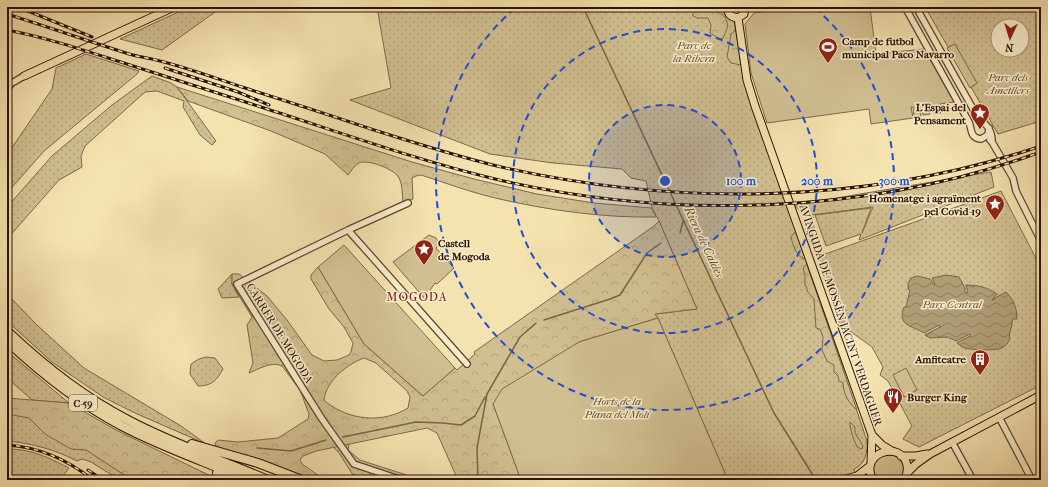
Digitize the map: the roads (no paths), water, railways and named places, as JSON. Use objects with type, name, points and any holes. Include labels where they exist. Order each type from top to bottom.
[{"type":"highway","name":"C-59","points":[[7,331],[46,366],[90,398],[130,422],[167,439],[268,480]]},
{"type":"highway","name":"C-59","points":[[7,341],[44,374],[89,407],[122,426],[170,448],[248,480]]},
{"type":"highway","points":[[167,439],[241,458],[302,480]]},
{"type":"highway","points":[[170,448],[232,480]]},
{"type":"main road","points":[[24,76],[174,7]]},
{"type":"main road","points":[[726,7],[728,13],[732,17],[738,18],[744,14],[745,7]]},
{"type":"main road","name":"AVINGUDA DE MOSSÈN JACINT VERDAGUER","points":[[738,18],[747,80],[755,106],[872,435],[870,472],[873,480]]},
{"type":"main road","points":[[906,478],[916,464],[930,454],[1041,395]]},
{"type":"main road","name":"AVINGUDA DE MOSSÈN JACINT VERDAGUER","points":[[872,435],[882,445],[902,456]]},
{"type":"main road","points":[[842,480],[857,476],[870,464],[874,458],[882,452],[892,451]]},
{"type":"main road","points":[[902,456],[930,454]]},
{"type":"main road","points":[[902,456],[906,462],[906,478]]},
{"type":"main road","points":[[857,476],[869,480]]},
{"type":"street","points":[[905,7],[971,127],[970,130],[974,137],[981,140],[987,137],[989,128]]},
{"type":"street","points":[[916,7],[975,112],[989,128],[992,135],[992,142]]},
{"type":"street","points":[[8,85],[24,76]]},
{"type":"street","points":[[971,127],[975,122],[982,121]]},
{"type":"street","points":[[987,137],[992,142],[1013,178],[1016,191],[1041,241]]},
{"type":"street","points":[[408,203],[348,230],[467,364]]},
{"type":"street","name":"CARRER DE MOGODA","points":[[348,230],[237,284],[318,412],[354,464],[402,480]]},
{"type":"street","points":[[999,417],[1032,480]]},
{"type":"street","points":[[952,442],[973,480]]},
{"type":"water","points":[[946,275],[959,277],[965,288],[965,292],[968,293],[966,285],[974,285],[997,294],[992,300],[1006,292],[1009,295],[1014,304],[1017,319],[1013,319],[1009,337],[1010,339],[1005,346],[999,349],[988,350],[965,348],[961,347],[957,343],[970,336],[970,334],[956,341],[947,337],[930,338],[925,335],[940,327],[939,325],[924,333],[906,324],[902,318],[902,313],[904,307],[906,307],[910,290],[908,289],[908,283],[911,278],[917,276],[930,279],[934,285],[935,284],[932,278]]},
{"type":"waterway","name":"Riera de Caldes","points":[[583,7],[774,413],[816,480]]},
{"type":"waterway","points":[[680,233],[683,221]]},
{"type":"waterway","points":[[544,320],[620,295],[647,253],[661,243]]},
{"type":"waterway","points":[[478,480],[477,448],[487,394],[520,337],[536,323]]},
{"type":"waterway","points":[[343,437],[416,422],[461,425],[475,416],[485,397]]},
{"type":"waterway","points":[[257,448],[291,451],[326,440]]},
{"type":"railway","points":[[18,7],[92,37]]},
{"type":"railway","points":[[7,14],[129,54],[191,70],[374,130],[466,158],[497,166],[564,179],[633,188],[701,193],[770,194],[839,189],[908,180],[975,165],[1041,146]]},
{"type":"railway","points":[[7,30],[84,50],[378,145],[465,171],[495,179],[561,192],[629,201],[698,205],[767,205],[836,200],[904,189],[970,174],[1035,154]]},
{"type":"railway","points":[[165,68],[238,92],[269,105]]},
{"type":"railway","points":[[7,445],[30,448],[53,456],[74,466],[93,480]]},
{"type":"railway","points":[[88,470],[103,480]]},
{"type":"place","name":"Camp de futbol municipal Paco Navarro","points":[[828,64]]},
{"type":"place","name":"L'Espai del Pensament","points":[[980,130]]},
{"type":"place","name":"Homenatge i agraïment pel Covid-19","points":[[995,221]]},
{"type":"place","name":"Castell de Mogoda","points":[[424,266]]},
{"type":"place","name":"Amfiteatre","points":[[980,376]]},
{"type":"place","name":"Burger King","points":[[893,414]]},
{"type":"district","name":"MOGODA","points":[[417,297]]},
{"type":"park label","name":"Parc de la Ribera","points":[[694,51]]},
{"type":"park label","name":"Parc dels Ametllers","points":[[1008,83]]},
{"type":"park label","name":"Parc Central","points":[[952,304]]},
{"type":"park label","name":"Horts de la Plana del Molí","points":[[617,407]]}]
